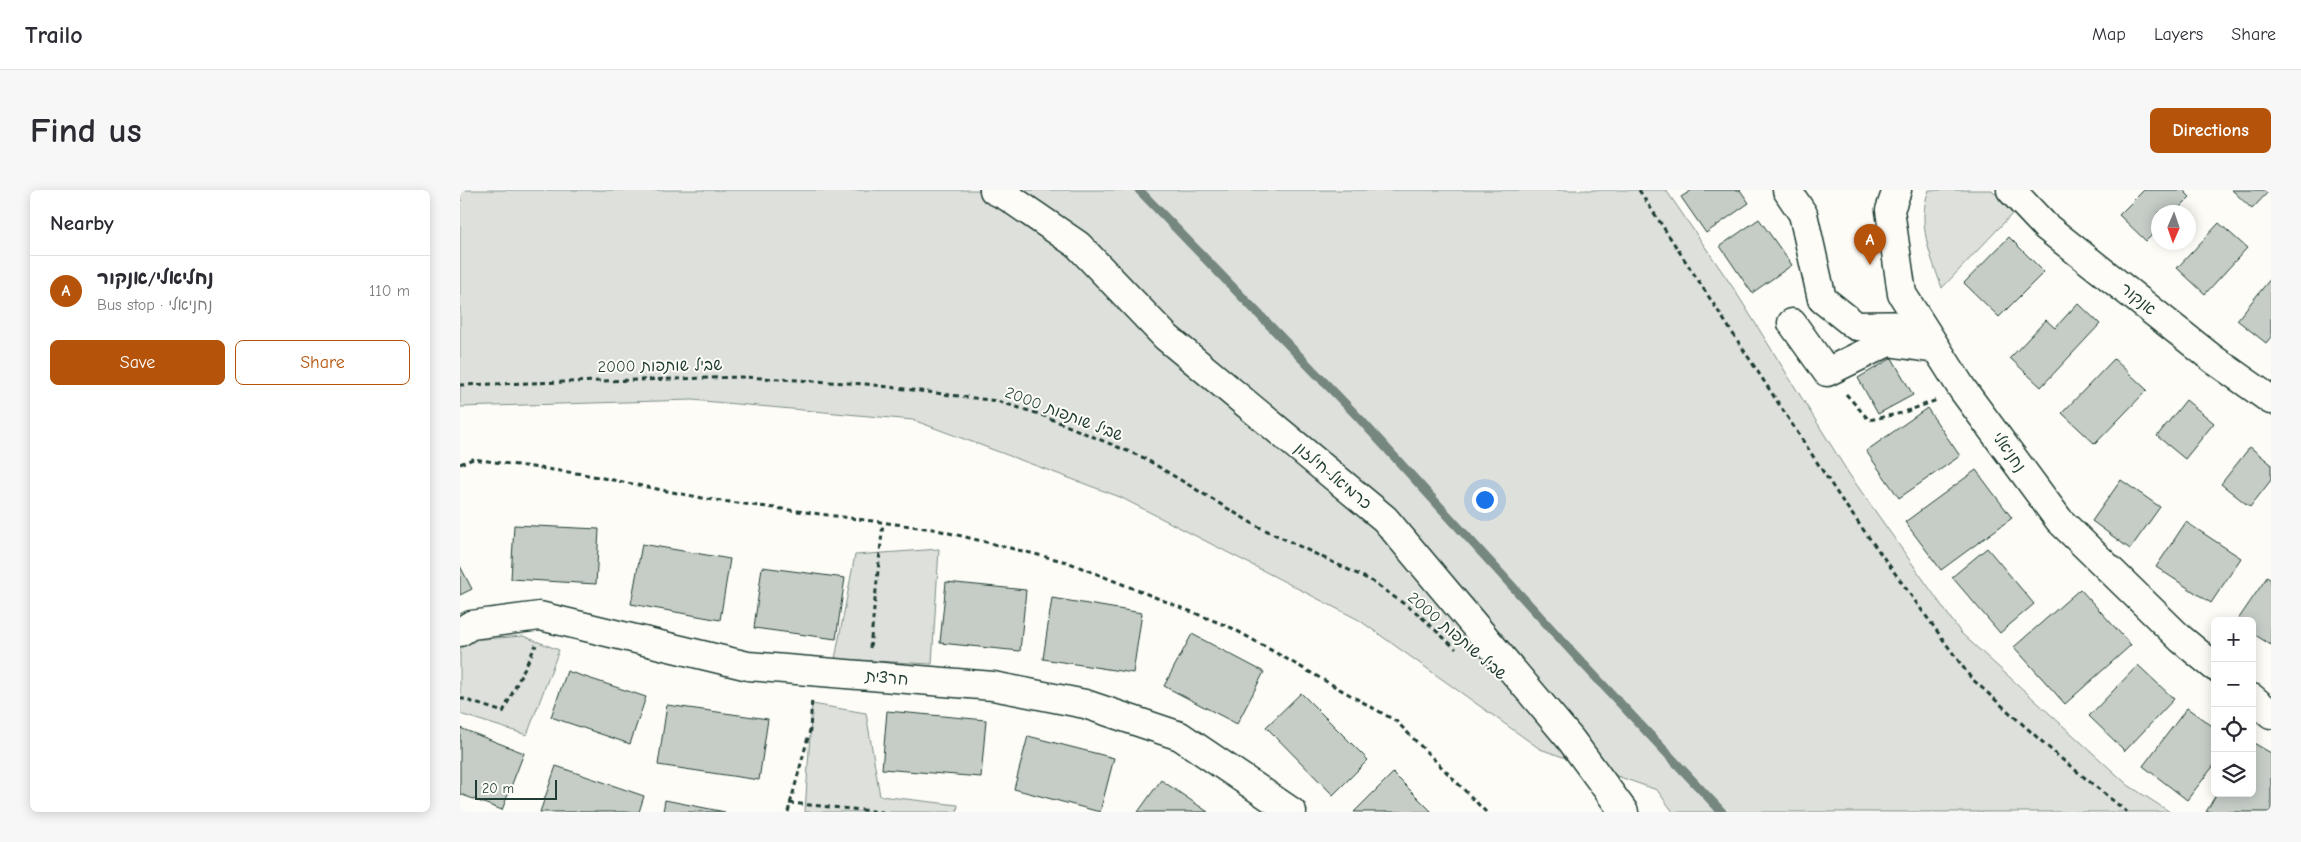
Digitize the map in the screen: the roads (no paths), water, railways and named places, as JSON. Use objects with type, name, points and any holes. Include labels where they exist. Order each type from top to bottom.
[{"type":"street","name":"כרמיאל-חילזון","points":[[994,190],[1008,197],[1078,245],[1166,337],[1385,519],[1571,740],[1624,812]]},
{"type":"street","points":[[1786,190],[1803,214],[1822,299],[1856,326],[1921,324]]},
{"type":"street","name":"נחניאלי","points":[[1897,190],[1890,210],[1902,294],[1963,390],[2059,520],[2181,639],[2211,664]]},
{"type":"street","name":"אנקור","points":[[2011,190],[2046,226],[2213,359],[2271,400]]},
{"type":"street","points":[[1792,323],[1827,372],[1888,342],[1936,349]]},
{"type":"street","name":"חרצית","points":[[460,632],[471,625],[540,616],[748,666],[993,686],[1085,704],[1180,736],[1292,812]]},
{"type":"street","points":[[2256,701],[2271,714]]},
{"type":"waterway","points":[[1139,190],[1359,418],[1575,655],[1722,812]]},
{"type":"place","name":"נחליאלי/אנקור","points":[[1870,265]]}]
